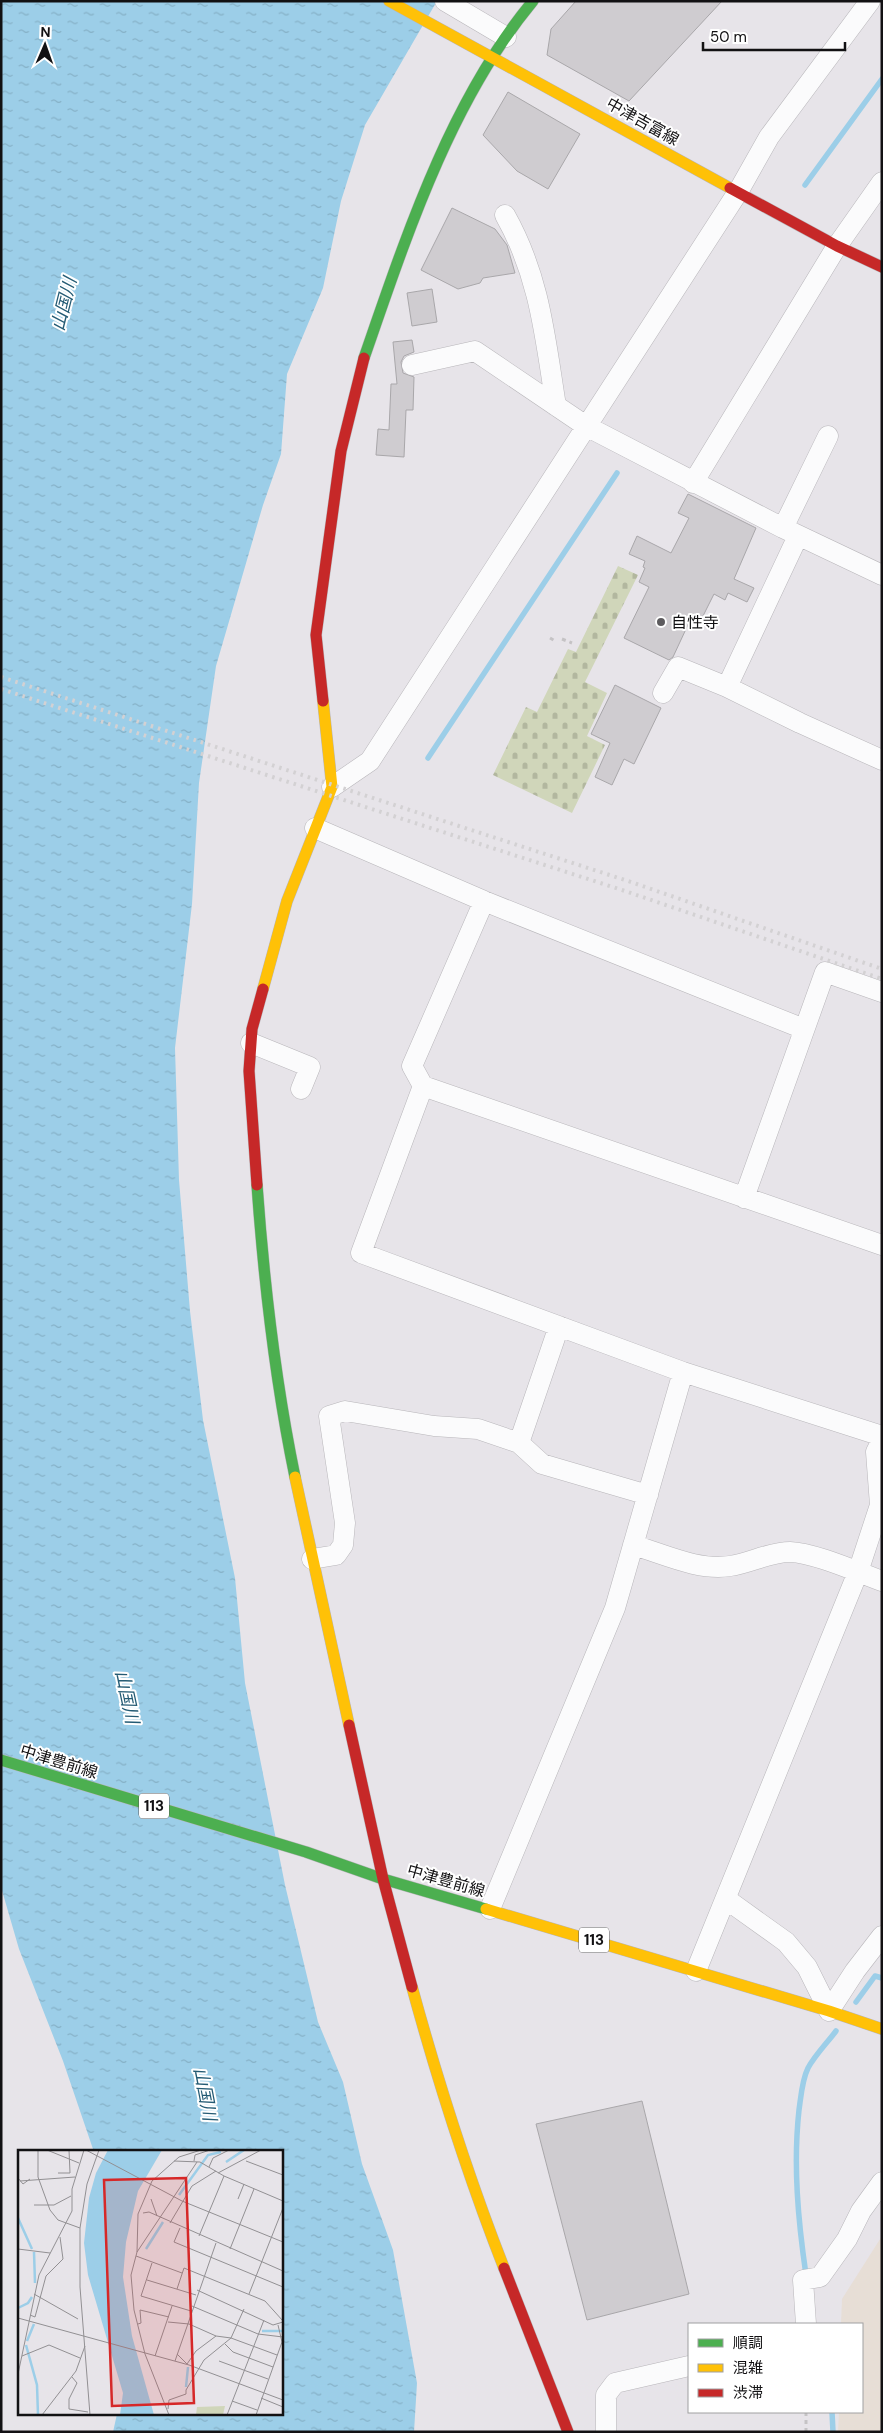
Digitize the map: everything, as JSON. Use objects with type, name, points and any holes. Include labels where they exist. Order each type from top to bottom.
[{"type":"street","name":"中津吉富線","points":[[390,1],[837,246],[882,267]]},
{"type":"street","points":[[444,1],[506,37]]},
{"type":"street","points":[[533,1],[492,58],[445,144],[391,279],[360,369],[341,451],[316,635],[332,787],[287,901],[252,1029],[249,1071],[262,1254],[280,1406],[383,1879],[429,2049],[484,2219],[568,2432]]},
{"type":"street","points":[[332,787],[370,761],[738,192],[769,137],[870,1]]},
{"type":"street","points":[[693,483],[837,246],[882,182]]},
{"type":"street","points":[[505,215],[521,244],[540,305],[556,406]]},
{"type":"street","points":[[412,365],[475,351],[586,426],[693,483],[882,576]]},
{"type":"street","points":[[728,687],[828,436]]},
{"type":"street","points":[[663,693],[678,667],[728,687],[882,760]]},
{"type":"street","points":[[315,828],[484,902],[804,1028]]},
{"type":"street","points":[[484,902],[412,1066],[423,1086],[882,1245]]},
{"type":"street","points":[[744,1198],[825,972],[882,992]]},
{"type":"street","points":[[251,1043],[310,1067],[301,1090]]},
{"type":"street","points":[[423,1086],[361,1253],[683,1372],[882,1436]]},
{"type":"street","points":[[519,1442],[559,1326]]},
{"type":"street","points":[[490,1909],[615,1608],[683,1372]]},
{"type":"street","points":[[312,1559],[336,1554],[343,1545],[345,1523],[329,1416],[345,1411],[434,1426],[478,1429],[519,1442],[542,1464],[648,1495]]},
{"type":"street","points":[[696,1971],[858,1572],[880,1506],[876,1452],[882,1440]]},
{"type":"street","points":[[633,1545],[701,1565],[728,1567],[746,1564],[772,1554],[790,1552],[804,1554],[882,1581]]},
{"type":"street","name":"中津豊前線","points":[[1,1760],[306,1852],[383,1879],[490,1909],[829,2011],[882,2029]]},
{"type":"street","points":[[726,1899],[786,1942],[807,1967],[829,2011]]},
{"type":"street","points":[[829,2011],[855,1971],[882,1936]]},
{"type":"street","points":[[806,2323],[803,2280],[820,2276],[847,2240],[861,2212],[882,2182]]},
{"type":"street","points":[[606,2432],[606,2395],[616,2383],[688,2366]]},
{"type":"path","points":[[550,638],[555,640]]},
{"type":"path","points":[[562,639],[572,643]]},
{"type":"path","points":[[806,2413],[806,2432]]},
{"type":"shaded area","points":[[882,2236],[882,2432],[838,2432],[839,2413],[863,2413],[863,2323],[841,2323],[842,2299]]},
{"type":"green space","points":[[618,566],[638,575],[585,682],[607,693],[587,736],[605,745],[572,813],[493,775],[526,707],[537,712],[568,649],[576,652]]},
{"type":"water","name":"山国川","points":[[1,1],[437,1],[365,125],[341,201],[323,288],[287,374],[281,454],[263,505],[216,666],[199,783],[192,904],[175,1048],[179,1180],[190,1311],[203,1420],[235,1578],[245,1683],[285,1885],[318,2022],[343,2082],[362,2164],[393,2250],[417,2383],[414,2432],[113,2432],[117,2416],[282,2416],[282,2150],[93,2150],[63,2061],[19,1949],[1,1887]]},
{"type":"building","points":[[576,1],[722,1],[629,101],[547,55],[551,29]]},
{"type":"building","points":[[508,92],[580,134],[548,189],[517,171],[483,135]]},
{"type":"building","points":[[452,208],[495,229],[507,245],[515,273],[483,278],[480,283],[458,289],[421,270]]},
{"type":"building","points":[[432,289],[437,322],[412,326],[407,293]]},
{"type":"building","points":[[412,340],[414,352],[404,356],[401,362],[403,373],[414,377],[413,410],[406,410],[404,457],[376,455],[378,429],[389,430],[391,384],[397,384],[393,342]]},
{"type":"building","points":[[688,494],[756,528],[734,579],[754,588],[747,602],[728,593],[725,600],[714,594],[702,618],[693,614],[673,657],[669,660],[624,638],[649,587],[639,582],[645,568],[643,567],[645,561],[629,554],[637,536],[671,553],[689,518],[678,513]]},
{"type":"building","points":[[615,685],[661,708],[634,764],[624,759],[612,785],[595,777],[610,743],[591,734]]},
{"type":"building","points":[[642,2101],[689,2294],[587,2320],[536,2124]]},
{"type":"waterway","points":[[805,185],[882,79]]},
{"type":"waterway","points":[[428,758],[617,473]]},
{"type":"waterway","points":[[856,2002],[875,1976],[882,1978]]},
{"type":"waterway","points":[[806,2275],[797,2192],[796,2151],[799,2110],[803,2083],[808,2068],[836,2031]]},
{"type":"waterway","points":[[832,2413],[833,2432]]},
{"type":"railway","points":[[1,677],[628,881],[882,969]]},
{"type":"railway","points":[[1,689],[622,890],[882,979]]},
{"type":"traffic: fast","points":[[364,358],[414,218],[454,126],[477,82],[504,40],[533,1]]},
{"type":"traffic: fast","points":[[257,1185],[271,1331],[295,1477]]},
{"type":"traffic: fast","points":[[1,1760],[306,1852],[383,1879],[486,1909]]},
{"type":"traffic: slow","points":[[389,1],[730,188]]},
{"type":"traffic: slow","points":[[263,989],[287,901],[332,787],[323,701]]},
{"type":"traffic: slow","points":[[295,1477],[349,1725]]},
{"type":"traffic: slow","points":[[486,1909],[829,2011],[882,2029]]},
{"type":"traffic: slow","points":[[412,1987],[454,2129],[504,2268]]},
{"type":"traffic: jam","points":[[730,188],[837,246],[882,267]]},
{"type":"traffic: jam","points":[[323,701],[316,635],[341,451],[364,358]]},
{"type":"traffic: jam","points":[[257,1185],[249,1071],[252,1029],[263,989]]},
{"type":"traffic: jam","points":[[349,1725],[383,1879],[412,1987]]},
{"type":"traffic: jam","points":[[504,2268],[568,2432]]},
{"type":"place","name":"自性寺","points":[[661,622]]}]
